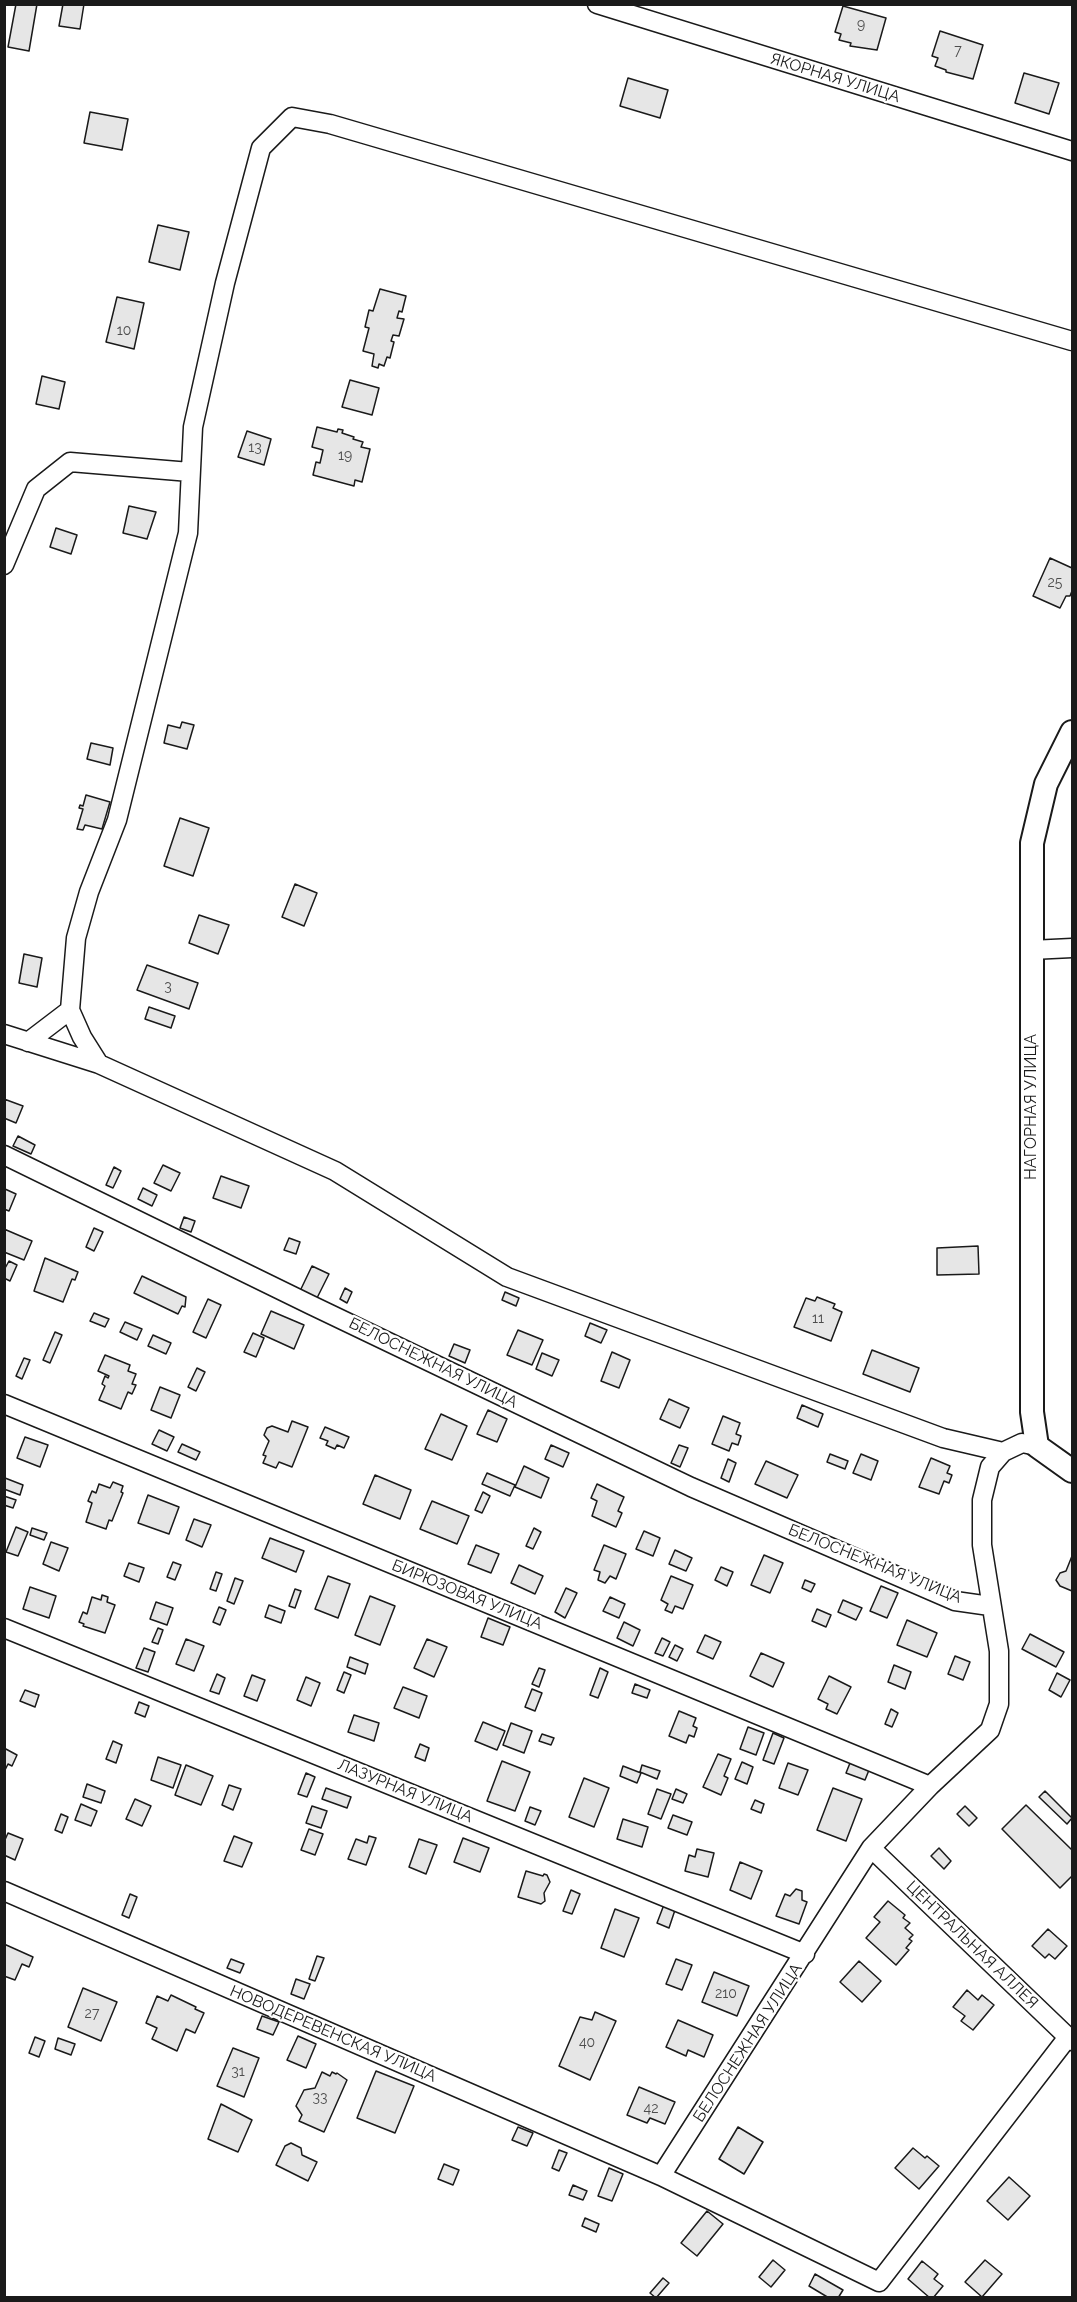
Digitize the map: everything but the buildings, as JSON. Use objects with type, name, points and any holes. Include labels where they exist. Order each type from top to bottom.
[{"type":"street","name":"ЯКОРНАЯ УЛИЦА","points":[[597,4],[1072,151]]},
{"type":"street","points":[[99,1064],[81,1037],[70,1010],[76,938],[89,891],[117,820],[188,533],[195,416],[225,284],[261,148],[292,117],[330,124],[1072,341]]},
{"type":"street","points":[[4,565],[36,489],[70,462],[190,472]]},
{"type":"street","name":"НАГОРНАЯ УЛИЦА","points":[[1037,1446],[1032,1412],[1032,843],[1046,784],[1072,732]]},
{"type":"street","points":[[1031,950],[1072,948]]},
{"type":"street","points":[[28,1041],[70,1010]]},
{"type":"street","points":[[4,1034],[99,1064],[335,1171],[507,1277],[943,1438],[1003,1452]]},
{"type":"street","name":"БЕЛОСНЕЖНАЯ УЛИЦА","points":[[4,1155],[310,1305],[691,1487],[955,1600],[990,1605],[999,1651],[999,1704],[990,1730],[930,1786],[871,1848],[661,2176]]},
{"type":"street","name":"БИРЮЗОВАЯ УЛИЦА","points":[[4,1404],[930,1786]]},
{"type":"street","points":[[990,1605],[982,1545],[982,1500],[990,1467],[1003,1452],[1022,1443],[1037,1446],[1072,1471]]},
{"type":"street","name":"ЛАЗУРНАЯ УЛИЦА","points":[[4,1628],[805,1954]]},
{"type":"street","name":"ЦЕНТРАЛЬНАЯ АЛЛЕЯ","points":[[871,1848],[1070,2039]]},
{"type":"street","name":"НОВОДЕРЕВЕНСКАЯ УЛИЦА","points":[[4,1892],[661,2176]]},
{"type":"street","points":[[661,2176],[879,2282],[1070,2039]]}]
